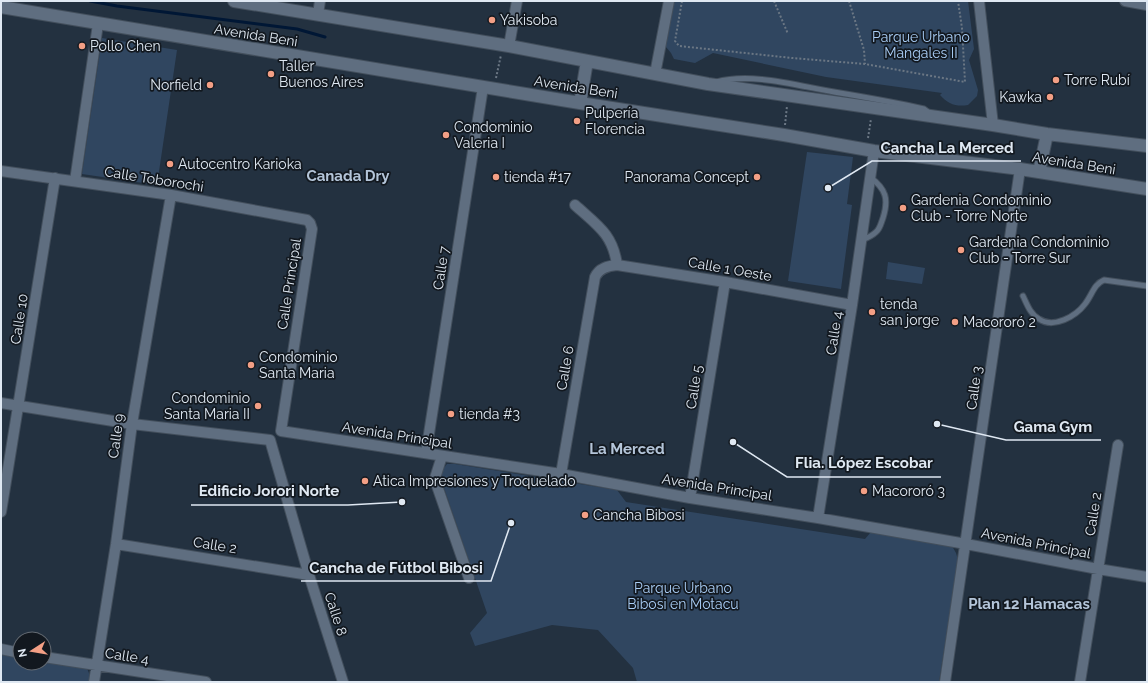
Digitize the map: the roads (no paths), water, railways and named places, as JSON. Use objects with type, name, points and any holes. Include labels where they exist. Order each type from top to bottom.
[{"type":"street","name":"Avenida Beni","points":[[234,1],[507,45],[708,84],[934,116],[1048,134],[1147,146]]},
{"type":"street","points":[[318,14],[320,1]]},
{"type":"street","points":[[507,45],[517,1]]},
{"type":"street","points":[[655,74],[669,1]]},
{"type":"street","points":[[979,1],[993,125]]},
{"type":"street","points":[[1125,1],[1147,5]]},
{"type":"street","name":"Avenida Beni","points":[[1,7],[580,103],[1147,189]]},
{"type":"street","points":[[75,181],[98,24]]},
{"type":"street","points":[[580,103],[587,61]]},
{"type":"street","name":"Calle 7","points":[[426,453],[488,88]]},
{"type":"street","points":[[1040,172],[1048,134]]},
{"type":"street","name":"Calle 4","points":[[818,518],[852,305],[870,177],[870,146]]},
{"type":"street","name":"Calle 3","points":[[945,682],[1020,169]]},
{"type":"street","name":"Calle Toborochi","points":[[1,171],[171,195],[301,218]]},
{"type":"street","name":"Calle 10","points":[[1,512],[56,178]]},
{"type":"street","name":"Calle 9","points":[[94,682],[116,544],[132,424],[171,195]]},
{"type":"street","points":[[575,205],[608,237],[616,254],[617,265]]},
{"type":"street","name":"Calle Principal","points":[[281,431],[312,229],[307,220],[301,218]]},
{"type":"street","name":"Calle 1 Oeste","points":[[603,268],[617,265],[725,282],[852,305]]},
{"type":"street","name":"Calle 6","points":[[561,474],[595,277],[597,272],[603,268]]},
{"type":"street","name":"Calle 5","points":[[690,498],[725,282]]},
{"type":"street","points":[[1,403],[132,424],[270,440],[281,431]]},
{"type":"street","name":"Avenida Principal","points":[[281,431],[561,474],[690,498],[818,518],[1147,577]]},
{"type":"street","name":"Calle 8","points":[[270,440],[309,575],[343,682]]},
{"type":"street","name":"Calle 2","points":[[1080,682],[1118,445]]},
{"type":"street","points":[[442,456],[435,478],[436,483],[469,578]]},
{"type":"street","name":"Calle 2","points":[[116,544],[309,575]]},
{"type":"street","points":[[1,649],[12,651]]},
{"type":"street","name":"Calle 4","points":[[52,658],[206,682]]},
{"type":"lane","points":[[861,241],[877,232],[885,211],[886,203],[884,192],[880,184],[870,177]]},
{"type":"lane","points":[[1023,296],[1031,312],[1039,320],[1051,323],[1066,319],[1077,313],[1086,303],[1099,282],[1104,280],[1147,286]]},
{"type":"waterway","points":[[90,1],[117,6],[297,29],[325,37]]},
{"type":"place","name":"Yakisoba","points":[[492,20]]},
{"type":"place","name":"Pollo Chen","points":[[82,46]]},
{"type":"place","name":"Taller Buenos Aires","points":[[271,74]]},
{"type":"place","name":"Torre Rubí","points":[[1056,80]]},
{"type":"place","name":"Norfield","points":[[210,85]]},
{"type":"place","name":"Kawka","points":[[1050,97]]},
{"type":"place","name":"Pulpería Florencia","points":[[577,121]]},
{"type":"place","name":"Condominio Valeria I","points":[[446,135]]},
{"type":"place","name":"Autocentro Karioka","points":[[170,164]]},
{"type":"place","name":"tienda #17","points":[[496,177]]},
{"type":"place","name":"Panorama Concept","points":[[757,177]]},
{"type":"place","name":"Cancha La Merced","points":[[828,188]]},
{"type":"place","name":"Gardenia Condominio Club - Torre Norte","points":[[903,208]]},
{"type":"place","name":"Gardenia Condominio Club - Torre Sur","points":[[961,250]]},
{"type":"place","name":"tenda san jorge","points":[[872,312]]},
{"type":"place","name":"Macororó 2","points":[[955,322]]},
{"type":"place","name":"Condominio Santa Maria","points":[[251,365]]},
{"type":"place","name":"Condominio Santa Maria II","points":[[258,406]]},
{"type":"place","name":"tienda #3","points":[[451,414]]},
{"type":"place","name":"Gama Gym","points":[[937,424]]},
{"type":"place","name":"Flia. López Escobar","points":[[733,442]]},
{"type":"place","name":"Atica Impresiones y Troquelado","points":[[365,481]]},
{"type":"place","name":"Macororó 3","points":[[864,491]]},
{"type":"place","name":"Edificio Jorori Norte","points":[[402,502]]},
{"type":"place","name":"Cancha Bibosi","points":[[585,515]]},
{"type":"place","name":"Cancha de Fútbol Bibosi","points":[[511,523]]},
{"type":"district","name":"Canada Dry","points":[[348,176]]},
{"type":"district","name":"La Merced","points":[[627,449]]},
{"type":"district","name":"Plan 12 Hamacas","points":[[1029,604]]},
{"type":"park label","name":"Parque Urbano Mangales II","points":[[921,46]]},
{"type":"park label","name":"Parque Urbano Bibosi en Motacu","points":[[683,596]]}]
